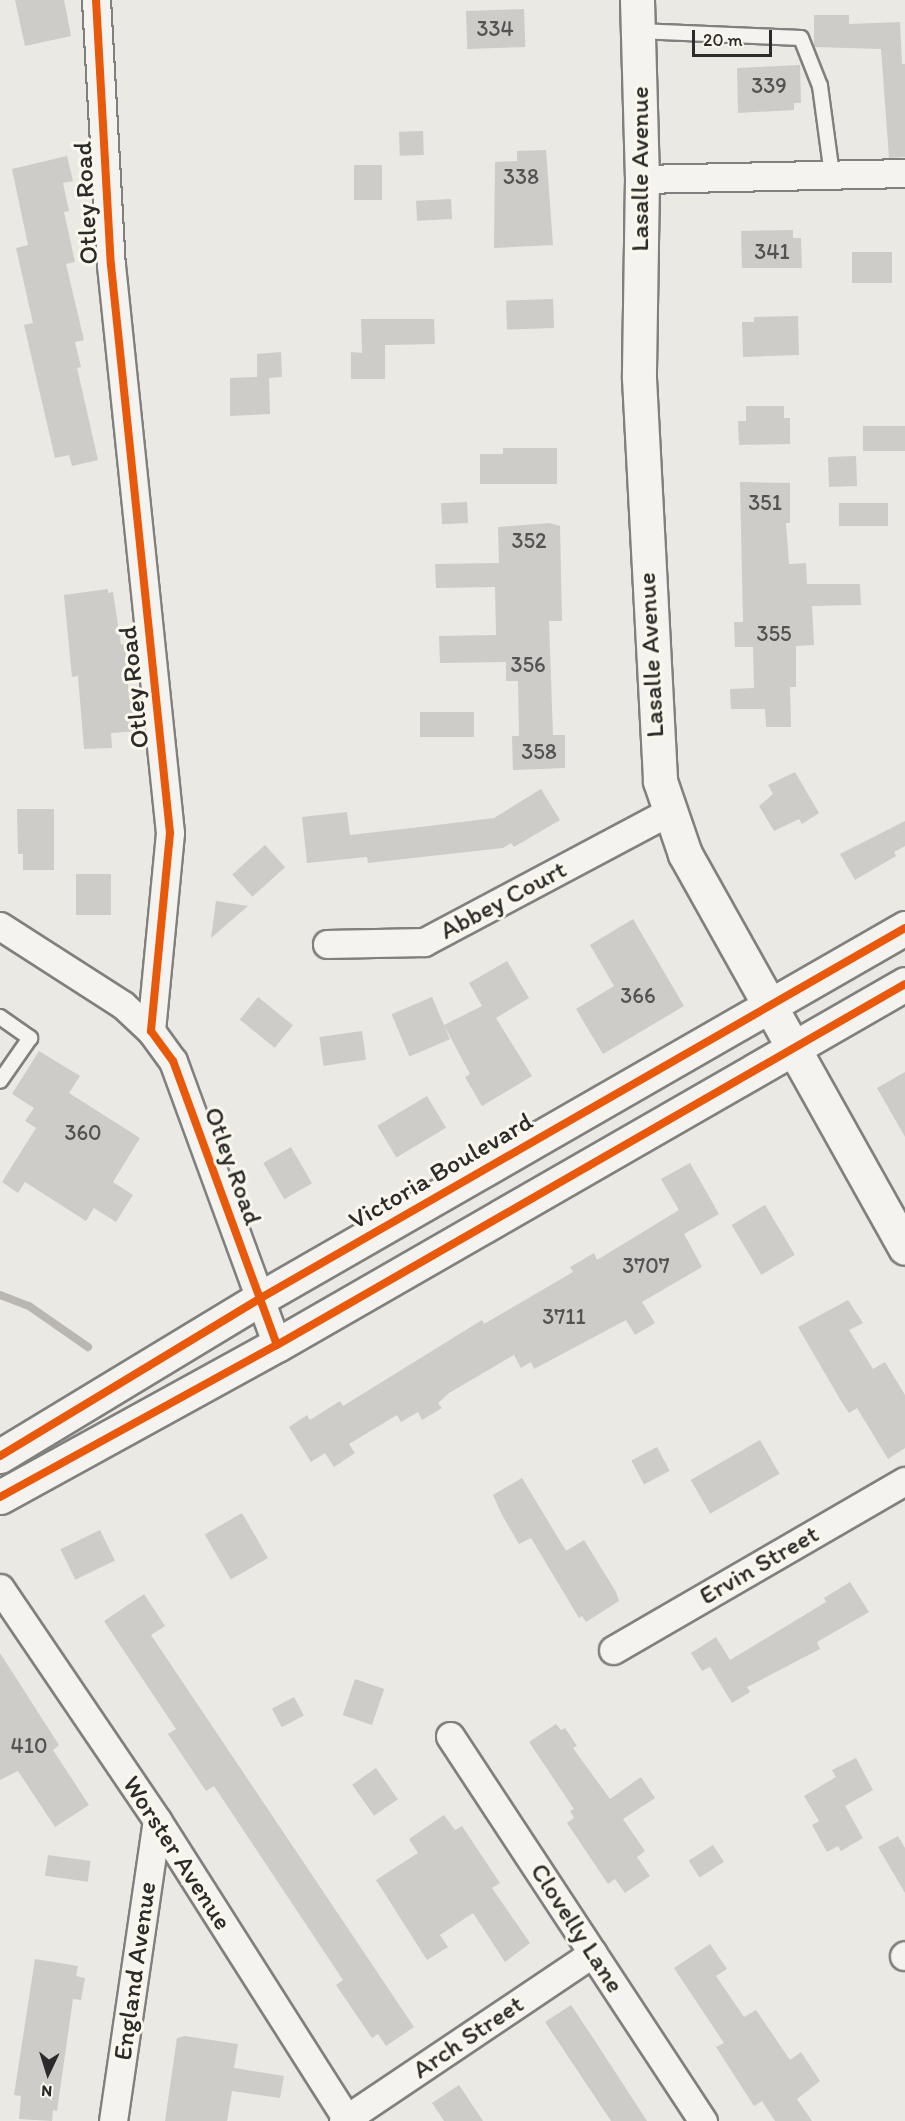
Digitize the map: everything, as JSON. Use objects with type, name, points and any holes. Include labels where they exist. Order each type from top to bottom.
[{"type":"main road","name":"Lasalle Avenue","points":[[638,16],[642,179],[639,378],[655,745],[668,812],[685,854],[795,1047],[905,1248]]},
{"type":"main road","name":"Victoria Boulevard","points":[[0,1456],[259,1299],[905,928]]},
{"type":"main road","points":[[0,1497],[277,1345],[905,984]]},
{"type":"street","name":"Otley Road","points":[[96,0],[111,266],[170,833],[151,1031],[173,1061],[277,1345]]},
{"type":"street","points":[[642,179],[905,173]]},
{"type":"street","name":"Abbey Court","points":[[327,944],[424,942],[668,812]]},
{"type":"street","points":[[0,926],[123,1005],[151,1031]]},
{"type":"street","name":"Ervin Street","points":[[613,1650],[905,1481]]},
{"type":"street","name":"Worster Avenue","points":[[0,1588],[157,1820],[346,2120]]},
{"type":"street","name":"Clovelly Lane","points":[[450,1736],[703,2121]]},
{"type":"street","name":"England Avenue","points":[[113,2121],[157,1820]]},
{"type":"street","name":"Arch Street","points":[[346,2120],[593,1953]]},
{"type":"lane","points":[[638,16],[801,38],[820,86],[832,175]]},
{"type":"lane","points":[[0,1017],[30,1038],[0,1081]]},
{"type":"building","points":[[15,0],[64,0],[71,36],[25,46]]},
{"type":"building","points":[[524,9],[525,47],[467,49],[466,11]]},
{"type":"building","points":[[814,15],[849,15],[849,24],[900,22],[902,64],[905,64],[905,157],[889,158],[881,49],[814,47]]},
{"type":"building","points":[[800,65],[801,103],[794,103],[794,110],[738,113],[737,68]]},
{"type":"building","points":[[423,131],[424,155],[400,156],[399,132]]},
{"type":"building","points":[[546,150],[553,245],[494,248],[495,162],[517,161],[517,151]]},
{"type":"building","points":[[67,156],[73,181],[63,183],[69,211],[64,212],[75,262],[66,264],[84,340],[75,342],[81,367],[77,368],[98,460],[72,466],[69,455],[55,458],[24,325],[33,323],[16,248],[28,245],[12,169]]},
{"type":"building","points":[[354,165],[382,165],[382,200],[354,200]]},
{"type":"building","points":[[451,199],[452,219],[417,221],[416,201]]},
{"type":"building","points":[[793,230],[793,238],[801,238],[802,268],[742,268],[741,231]]},
{"type":"building","points":[[852,252],[892,252],[892,283],[852,283]]},
{"type":"building","points":[[553,299],[554,328],[507,330],[506,301]]},
{"type":"building","points":[[798,316],[799,355],[743,357],[742,322],[754,322],[754,317]]},
{"type":"building","points":[[361,319],[434,319],[435,344],[385,345],[385,379],[351,379],[351,352],[362,353]]},
{"type":"building","points":[[281,352],[282,377],[269,378],[270,414],[230,416],[230,378],[257,377],[257,354]]},
{"type":"building","points":[[746,406],[784,406],[784,418],[790,418],[790,444],[739,445],[738,421],[746,421]]},
{"type":"building","points":[[863,426],[905,426],[905,451],[863,451]]},
{"type":"building","points":[[503,448],[557,448],[557,484],[480,484],[480,454],[503,454]]},
{"type":"building","points":[[856,456],[857,486],[829,487],[828,457]]},
{"type":"building","points":[[740,482],[790,483],[790,523],[786,523],[789,564],[806,563],[807,584],[860,584],[861,605],[812,606],[814,645],[796,646],[796,687],[790,687],[791,727],[766,727],[765,709],[731,709],[730,689],[754,688],[753,647],[735,647],[734,622],[743,622]]},
{"type":"building","points":[[467,502],[468,523],[442,524],[441,503]]},
{"type":"building","points":[[839,503],[888,503],[888,526],[839,526]]},
{"type":"building","points":[[550,523],[560,526],[562,621],[549,621],[553,735],[565,735],[565,768],[513,770],[512,736],[519,736],[518,681],[506,681],[506,662],[440,663],[439,636],[496,635],[495,587],[436,588],[435,564],[499,563],[498,527]]},
{"type":"building","points":[[108,589],[108,593],[113,592],[121,645],[125,644],[129,698],[137,697],[139,731],[111,733],[112,748],[84,749],[78,676],[72,677],[64,595]]},
{"type":"building","points":[[420,712],[474,712],[474,737],[420,737]]},
{"type":"building","points":[[795,772],[819,813],[802,824],[799,819],[774,831],[759,806],[773,794],[768,785]]},
{"type":"building","points":[[541,789],[560,820],[514,847],[511,843],[503,848],[368,863],[367,857],[307,863],[302,817],[347,812],[350,835],[429,826],[494,818]]},
{"type":"building","points":[[17,809],[54,809],[54,870],[23,870],[23,854],[18,854]]},
{"type":"building","points":[[905,821],[905,846],[894,852],[896,856],[855,880],[840,854]]},
{"type":"building","points":[[265,845],[285,867],[252,897],[232,874]]},
{"type":"building","points":[[76,874],[111,874],[111,915],[76,915]]},
{"type":"building","points":[[216,901],[248,906],[211,938]]},
{"type":"building","points":[[633,919],[684,1006],[603,1054],[576,1009],[614,986],[590,945]]},
{"type":"building","points":[[507,961],[529,998],[496,1018],[532,1076],[482,1106],[465,1077],[470,1074],[444,1025],[482,1006],[469,983]]},
{"type":"building","points":[[258,997],[293,1025],[275,1048],[240,1020]]},
{"type":"building","points":[[432,997],[450,1039],[409,1057],[391,1014]]},
{"type":"building","points":[[362,1031],[366,1060],[323,1066],[319,1037]]},
{"type":"building","points":[[39,1051],[80,1076],[69,1093],[140,1138],[113,1182],[133,1195],[116,1222],[94,1208],[86,1221],[25,1182],[18,1193],[2,1182],[36,1128],[25,1121],[34,1108],[12,1094]]},
{"type":"building","points":[[905,1072],[905,1137],[877,1088]]},
{"type":"building","points":[[427,1096],[446,1128],[396,1158],[377,1126]]},
{"type":"building","points":[[291,1147],[312,1183],[284,1199],[263,1163]]},
{"type":"building","points":[[690,1163],[719,1214],[684,1234],[702,1267],[642,1302],[655,1323],[635,1335],[626,1320],[534,1369],[531,1362],[521,1368],[514,1355],[449,1393],[438,1403],[442,1408],[422,1420],[418,1412],[401,1422],[397,1415],[349,1444],[355,1453],[334,1467],[325,1453],[311,1462],[289,1427],[307,1415],[310,1420],[340,1401],[343,1406],[482,1320],[484,1324],[573,1272],[570,1267],[594,1253],[597,1260],[679,1210],[661,1179]]},
{"type":"building","points":[[765,1205],[795,1255],[761,1275],[732,1225]]},
{"type":"building","points":[[848,1300],[863,1323],[849,1330],[873,1369],[885,1362],[905,1395],[905,1448],[888,1459],[857,1408],[849,1413],[798,1327]]},
{"type":"building","points":[[760,1440],[780,1474],[710,1514],[691,1480]]},
{"type":"building","points":[[657,1447],[670,1471],[644,1484],[631,1461]]},
{"type":"building","points":[[522,1478],[566,1551],[584,1540],[616,1592],[619,1601],[586,1622],[582,1616],[579,1618],[531,1538],[519,1544],[493,1495]]},
{"type":"building","points":[[242,1513],[268,1558],[231,1580],[205,1534]]},
{"type":"building","points":[[100,1530],[115,1561],[75,1580],[60,1549]]},
{"type":"building","points":[[850,1582],[869,1612],[817,1642],[820,1649],[747,1687],[750,1692],[732,1703],[710,1667],[702,1671],[691,1653],[716,1637],[730,1660],[826,1602],[824,1598]]},
{"type":"building","points":[[144,1594],[165,1626],[151,1635],[414,2027],[386,2046],[378,2034],[372,2038],[336,1985],[343,1980],[214,1786],[206,1791],[168,1734],[176,1729],[104,1621]]},
{"type":"building","points":[[0,1653],[59,1745],[53,1750],[89,1805],[55,1827],[18,1771],[0,1780]]},
{"type":"building","points":[[355,1679],[384,1689],[372,1725],[343,1715]]},
{"type":"building","points":[[294,1697],[304,1716],[282,1727],[272,1709]]},
{"type":"building","points":[[556,1724],[561,1730],[565,1728],[577,1746],[573,1748],[610,1799],[641,1777],[655,1798],[623,1819],[645,1851],[637,1857],[650,1876],[625,1893],[615,1879],[608,1884],[567,1823],[574,1818],[570,1811],[574,1809],[529,1742]]},
{"type":"building","points":[[856,1758],[873,1790],[845,1806],[863,1838],[841,1851],[838,1846],[827,1852],[812,1825],[819,1821],[804,1796],[836,1777],[832,1770]]},
{"type":"building","points":[[376,1768],[398,1799],[374,1816],[352,1785]]},
{"type":"building","points":[[444,1815],[455,1830],[462,1826],[500,1883],[492,1888],[530,1943],[505,1962],[473,1913],[440,1935],[448,1947],[427,1960],[376,1880],[418,1853],[409,1839]]},
{"type":"building","points":[[898,1836],[905,1848],[905,1893],[878,1847]]},
{"type":"building","points":[[713,1845],[724,1862],[700,1878],[689,1861]]},
{"type":"building","points":[[48,1855],[91,1861],[88,1882],[45,1876]]},
{"type":"building","points":[[710,1944],[727,1969],[716,1976],[744,2017],[756,2010],[790,2060],[801,2052],[820,2081],[797,2099],[812,2121],[775,2121],[762,2101],[754,2106],[716,2047],[724,2043],[674,1968]]},
{"type":"building","points":[[35,1959],[78,1966],[76,1976],[85,1978],[81,2000],[73,1999],[57,2111],[53,2110],[52,2121],[19,2119],[21,2096],[14,2095]]},
{"type":"building","points":[[571,2005],[647,2121],[611,2121],[545,2022]]},
{"type":"building","points":[[185,2036],[238,2044],[234,2068],[284,2076],[280,2098],[232,2091],[227,2121],[165,2121],[177,2038]]},
{"type":"building","points":[[459,2085],[483,2121],[444,2121],[432,2103]]},
{"type":"waterway","points":[[0,1295],[29,1306],[88,1347]]},
{"type":"cycle path","points":[[96,0],[111,265],[170,833],[151,1031],[173,1061],[277,1345]]},
{"type":"cycle path","points":[[0,1456],[259,1299],[905,928]]},
{"type":"cycle path","points":[[0,1497],[277,1345],[905,984]]}]
